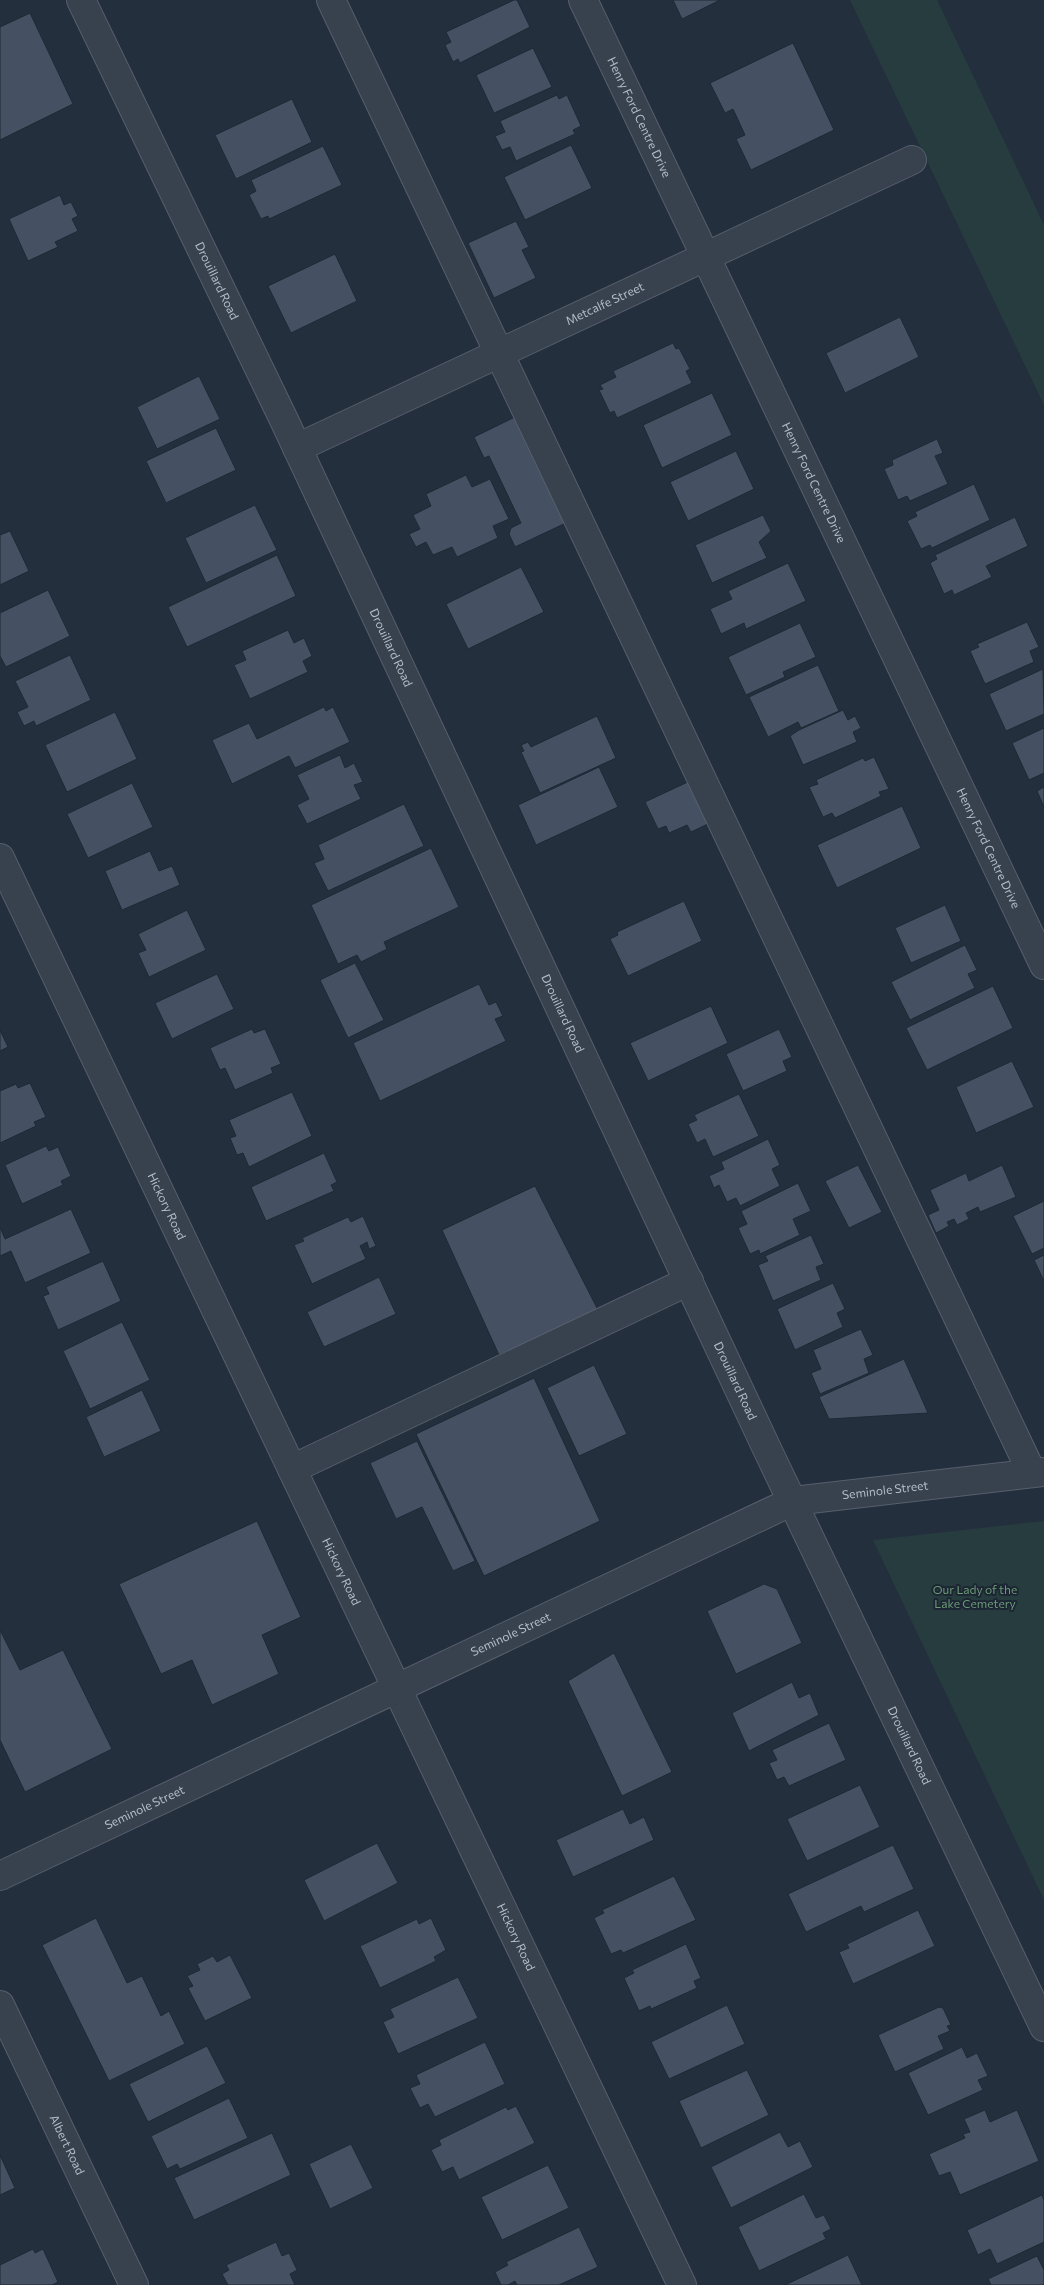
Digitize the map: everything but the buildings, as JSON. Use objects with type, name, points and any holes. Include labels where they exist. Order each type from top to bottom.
[{"type":"street","name":"Drouillard Road","points":[[81,0],[297,448],[793,1501],[1044,2027]]},
{"type":"street","points":[[331,0],[1038,1473]]},
{"type":"street","name":"Henry Ford Centre Drive","points":[[583,0],[1044,965]]},
{"type":"street","name":"Metcalfe Street","points":[[297,448],[912,160]]},
{"type":"street","name":"Hickory Road","points":[[0,858],[682,2285]]},
{"type":"street","points":[[292,1468],[689,1281]]},
{"type":"street","name":"Seminole Street","points":[[0,1876],[793,1501],[1038,1473]]},
{"type":"street","name":"Albert Road","points":[[0,2005],[134,2285]]},
{"type":"green space","points":[[850,0],[937,0],[1044,225],[1044,405]]},
{"type":"green space","name":"Our Lady of the Lake Cemetery","points":[[1044,1521],[1044,1900],[873,1540]]}]
